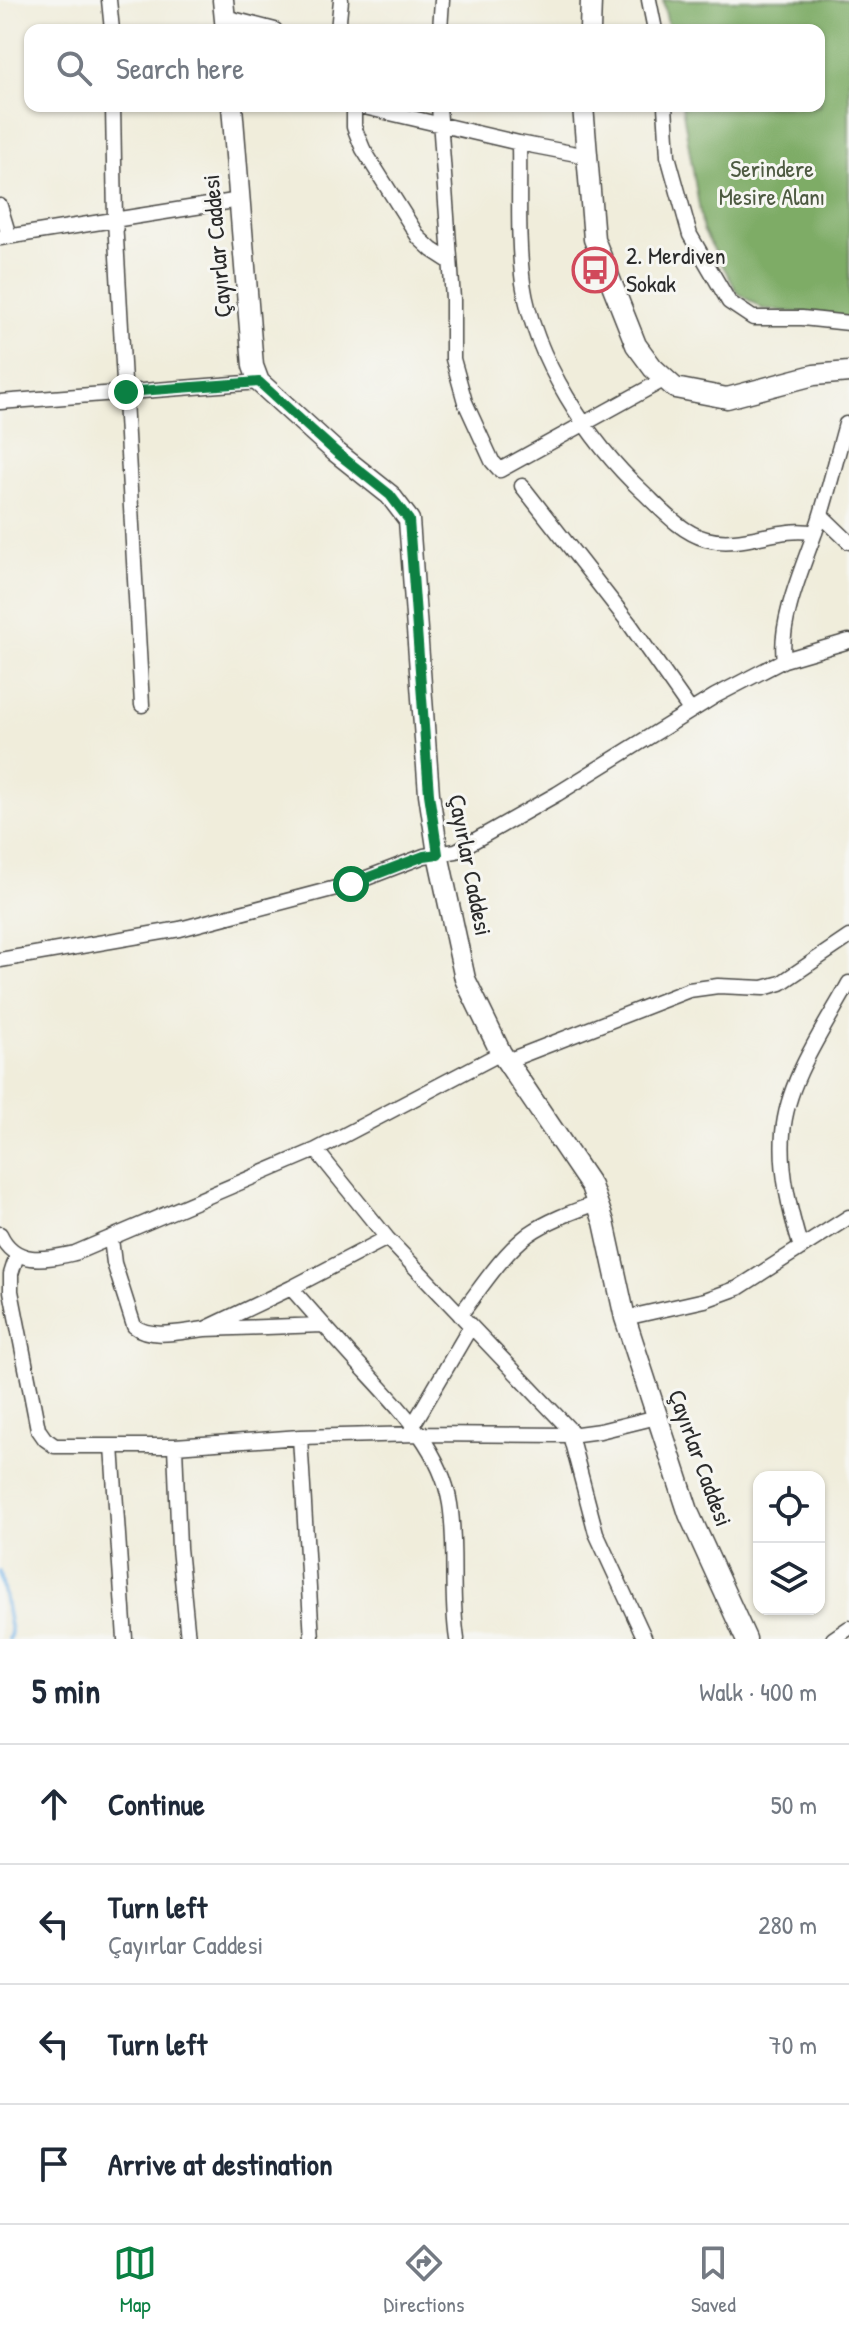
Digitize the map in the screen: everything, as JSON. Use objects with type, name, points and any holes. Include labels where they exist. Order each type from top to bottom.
[{"type":"street","points":[[109,0],[111,24]]},
{"type":"street","points":[[339,24],[341,0]]},
{"type":"street","points":[[440,24],[442,0]]},
{"type":"street","points":[[590,24],[591,0]]},
{"type":"street","points":[[649,0],[654,24]]},
{"type":"street","points":[[225,16],[254,24]]},
{"type":"street","points":[[113,112],[115,220],[142,705]]},
{"type":"street","name":"Çayırlar Caddesi","points":[[233,112],[253,366],[259,382],[336,452],[390,495],[409,520],[429,794],[438,854],[465,979],[504,1057],[591,1186],[604,1222],[625,1318],[689,1514],[746,1639]]},
{"type":"street","points":[[356,112],[354,127],[363,149],[419,238],[449,261]]},
{"type":"street","points":[[386,112],[587,156]]},
{"type":"street","points":[[439,112],[453,299],[453,359],[465,402],[492,461],[500,470],[665,379]]},
{"type":"street","points":[[583,112],[594,239],[636,345],[665,379],[675,388],[727,398],[814,375],[849,372]]},
{"type":"street","points":[[665,112],[668,156],[690,235],[729,302],[753,318],[802,318],[849,323]]},
{"type":"street","points":[[519,143],[520,253],[528,306],[538,338],[552,367],[585,423],[630,480],[695,536],[733,542],[792,531],[815,533]]},
{"type":"street","points":[[0,206],[5,237],[240,200]]},
{"type":"street","points":[[0,402],[259,382]]},
{"type":"street","points":[[784,660],[786,622],[821,515],[846,424]]},
{"type":"street","points":[[522,486],[629,623],[690,710]]},
{"type":"street","points":[[821,515],[849,542]]},
{"type":"street","points":[[0,960],[180,929],[351,884],[424,856],[456,851],[557,794],[690,710],[784,660],[849,641]]},
{"type":"street","points":[[0,1234],[17,1255],[38,1261],[75,1253],[316,1150],[504,1057],[689,990],[718,986],[763,988],[781,983],[849,937]]},
{"type":"street","points":[[801,1248],[787,1188],[783,1132],[799,1076],[849,983]]},
{"type":"street","points":[[316,1150],[387,1238],[572,1435],[596,1533],[645,1639]]},
{"type":"street","points":[[415,1429],[465,1320],[527,1236],[597,1203]]},
{"type":"street","points":[[625,1318],[722,1295],[755,1279],[849,1217]]},
{"type":"street","points":[[205,1329],[387,1238]]},
{"type":"street","points":[[111,1239],[114,1263],[134,1326],[139,1330],[156,1333],[323,1325]]},
{"type":"street","points":[[17,1255],[11,1274],[11,1291],[38,1429],[55,1446],[175,1446],[415,1429],[572,1435],[657,1417]]},
{"type":"street","points":[[291,1288],[415,1429],[440,1472],[449,1501],[453,1537],[452,1606],[457,1639]]},
{"type":"street","points":[[300,1437],[312,1639]]},
{"type":"street","points":[[112,1446],[125,1639]]},
{"type":"street","points":[[175,1446],[179,1548],[188,1639]]},
{"type":"street","points":[[833,1639],[849,1628]]},
{"type":"green space","name":"Serindere Mesire Alanı","points":[[663,0],[849,0],[849,318],[763,309],[738,293],[703,230],[683,112],[825,112],[825,24],[668,24]]},
{"type":"waterway","points":[[0,1572],[11,1632],[9,1639]]},
{"type":"place","name":"2. Merdiven Sokak","points":[[595,270]]},
{"type":"route","points":[[126,392],[259,382],[336,452],[390,495],[409,520],[429,794],[438,854],[424,856],[351,884]]}]
